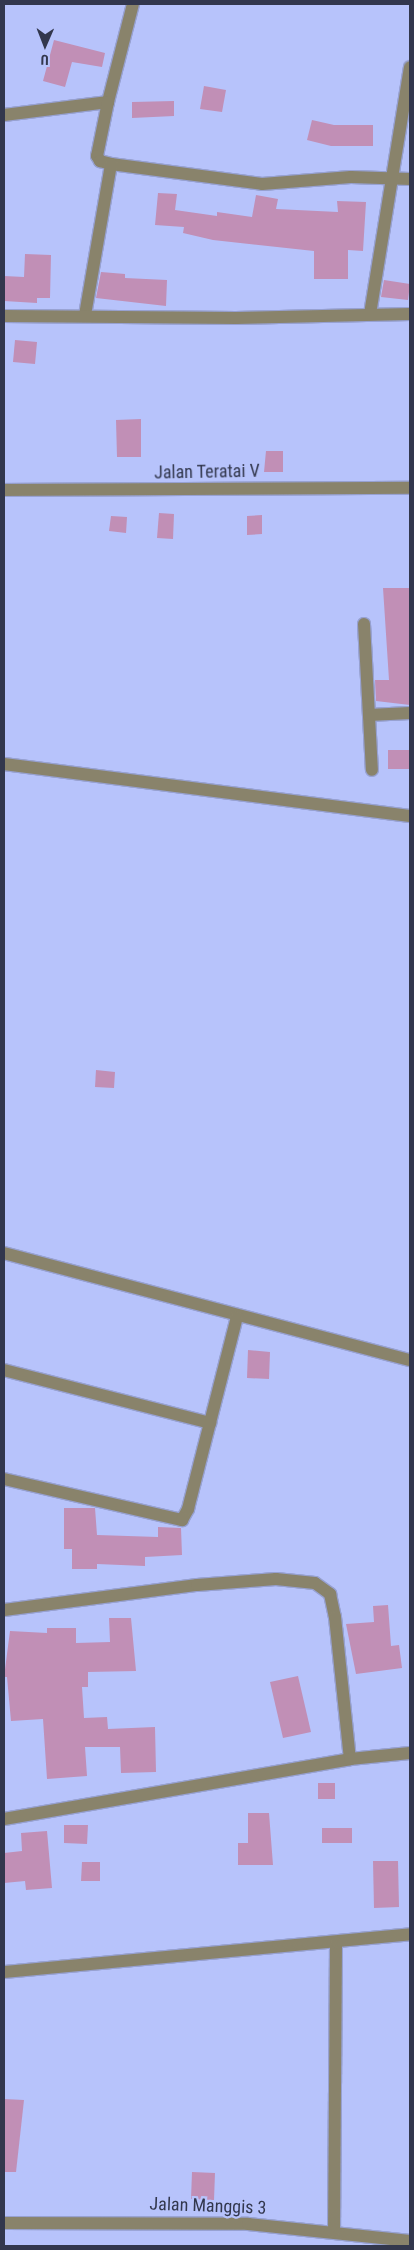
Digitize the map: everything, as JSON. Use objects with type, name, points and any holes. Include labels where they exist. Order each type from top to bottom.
[{"type":"street","points":[[133,4],[108,102],[97,156],[100,161],[262,184],[392,177],[410,179]]},
{"type":"street","points":[[370,314],[410,67]]},
{"type":"street","points":[[4,115],[108,102]]},
{"type":"street","points":[[85,315],[111,164]]},
{"type":"street","points":[[4,316],[85,315],[236,318],[410,314]]},
{"type":"street","name":"Jalan Teratai V","points":[[4,490],[410,488]]},
{"type":"street","points":[[364,624],[372,770]]},
{"type":"street","points":[[369,715],[410,713]]},
{"type":"street","points":[[4,764],[410,816]]},
{"type":"street","points":[[4,1253],[237,1317],[410,1360]]},
{"type":"street","points":[[4,1479],[182,1520],[210,1423],[237,1317]]},
{"type":"street","points":[[4,1370],[210,1423]]},
{"type":"street","points":[[4,1610],[207,1584],[276,1578],[315,1583],[330,1594],[335,1617],[350,1759]]},
{"type":"street","points":[[4,1819],[350,1759],[410,1753]]},
{"type":"street","points":[[4,1972],[336,1943],[410,1934]]},
{"type":"street","points":[[334,2232],[336,1943]]},
{"type":"street","name":"Jalan Manggis 3","points":[[4,2223],[190,2222],[334,2232],[410,2241]]},
{"type":"building","points":[[54,40],[105,53],[102,67],[72,62],[65,87],[43,81]]},
{"type":"building","points":[[204,86],[226,90],[222,112],[200,109]]},
{"type":"building","points":[[174,101],[174,116],[132,118],[132,102]]},
{"type":"building","points":[[312,120],[334,125],[373,125],[373,146],[331,146],[307,140]]},
{"type":"building","points":[[158,193],[177,194],[175,210],[217,216],[217,212],[252,217],[256,195],[278,199],[276,209],[338,212],[337,201],[366,202],[363,251],[348,250],[348,279],[314,279],[314,251],[213,240],[183,233],[184,227],[155,225]]},
{"type":"building","points":[[25,254],[51,255],[50,298],[37,298],[37,303],[4,301],[4,276],[24,277]]},
{"type":"building","points":[[101,272],[125,274],[125,278],[167,280],[166,306],[96,298]]},
{"type":"building","points":[[384,280],[410,284],[408,300],[381,297]]},
{"type":"building","points":[[15,340],[37,342],[35,364],[13,362]]},
{"type":"building","points":[[141,419],[141,457],[117,457],[116,420]]},
{"type":"building","points":[[266,451],[283,451],[283,472],[264,472]]},
{"type":"building","points":[[159,513],[174,514],[173,539],[157,538]]},
{"type":"building","points":[[262,515],[262,534],[247,535],[247,516]]},
{"type":"building","points":[[111,516],[127,517],[126,533],[109,531]]},
{"type":"building","points":[[383,588],[410,588],[410,705],[376,701],[375,680],[389,680]]},
{"type":"building","points":[[388,750],[410,750],[410,769],[388,769]]},
{"type":"building","points":[[96,1070],[115,1072],[114,1088],[95,1087]]},
{"type":"building","points":[[248,1350],[270,1352],[269,1379],[247,1378]]},
{"type":"building","points":[[64,1508],[95,1508],[97,1535],[158,1537],[158,1527],[181,1528],[182,1555],[145,1557],[145,1566],[97,1564],[97,1569],[72,1569],[72,1549],[64,1549]]},
{"type":"building","points":[[388,1605],[391,1646],[399,1645],[402,1668],[356,1674],[346,1624],[374,1622],[373,1606]]},
{"type":"building","points":[[109,1618],[131,1618],[136,1671],[88,1672],[88,1687],[82,1687],[84,1718],[107,1717],[108,1729],[155,1727],[156,1772],[121,1773],[120,1747],[85,1747],[87,1776],[47,1779],[43,1719],[11,1721],[7,1677],[4,1677],[10,1631],[47,1633],[47,1628],[76,1628],[76,1643],[110,1642]]},
{"type":"building","points":[[298,1676],[311,1732],[283,1738],[270,1682]]},
{"type":"building","points":[[318,1783],[335,1783],[335,1799],[318,1799]]},
{"type":"building","points":[[248,1813],[269,1813],[273,1865],[238,1865],[238,1843],[248,1843]]},
{"type":"building","points":[[64,1825],[88,1825],[87,1844],[64,1843]]},
{"type":"building","points":[[322,1828],[352,1828],[352,1843],[322,1843]]},
{"type":"building","points":[[47,1831],[52,1888],[26,1890],[25,1881],[4,1883],[4,1853],[22,1851],[21,1833]]},
{"type":"building","points":[[373,1861],[398,1861],[399,1907],[374,1908]]},
{"type":"building","points":[[82,1862],[100,1862],[100,1881],[81,1881]]},
{"type":"building","points":[[4,2099],[24,2100],[16,2172],[4,2172]]},
{"type":"building","points":[[192,2172],[215,2173],[214,2200],[191,2199]]}]
